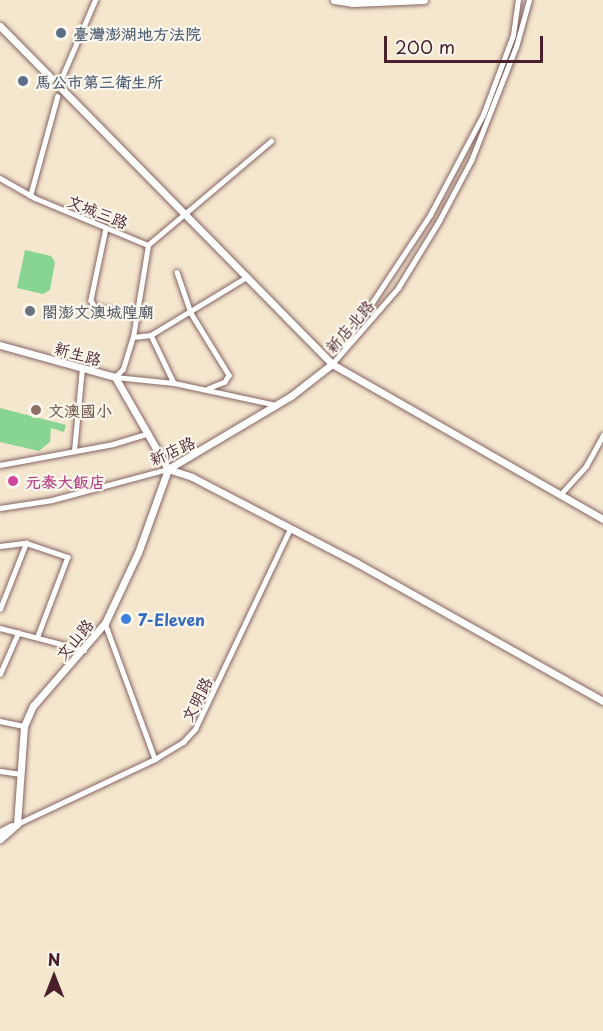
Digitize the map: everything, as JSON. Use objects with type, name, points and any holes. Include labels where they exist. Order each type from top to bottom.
[{"type":"main road","points":[[334,0],[352,3],[424,0]]},
{"type":"main road","points":[[0,27],[182,215],[332,364],[603,519]]},
{"type":"main road","name":"新生路","points":[[0,345],[115,377],[168,470]]},
{"type":"main road","name":"新店路","points":[[168,470],[278,405],[332,364]]},
{"type":"main road","points":[[168,470],[192,477],[290,529],[603,701]]},
{"type":"main road","name":"文山路","points":[[17,824],[24,726],[48,686],[84,650],[105,623],[138,554],[168,470]]},
{"type":"main road","points":[[0,832],[17,824]]},
{"type":"main road","points":[[0,839],[17,824]]},
{"type":"street","points":[[58,87],[95,0]]},
{"type":"street","name":"新店北路","points":[[332,364],[430,216],[483,115],[513,35],[518,0]]},
{"type":"street","name":"新店北路","points":[[332,364],[398,288],[439,221],[471,161],[516,46],[529,0]]},
{"type":"street","points":[[30,196],[57,97]]},
{"type":"street","points":[[115,377],[123,369],[133,337],[148,244],[271,141]]},
{"type":"street","name":"文城三路","points":[[0,178],[30,196],[148,244]]},
{"type":"street","points":[[106,228],[91,300],[95,307],[137,315]]},
{"type":"street","points":[[177,272],[191,314],[229,375],[225,382],[208,389]]},
{"type":"street","points":[[133,337],[151,335],[191,314],[245,278]]},
{"type":"street","points":[[151,335],[174,383]]},
{"type":"street","points":[[74,452],[82,368]]},
{"type":"street","points":[[115,377],[174,383],[278,405]]},
{"type":"street","points":[[0,465],[74,452],[148,433]]},
{"type":"street","points":[[560,495],[586,466],[603,435]]},
{"type":"street","name":"新店路","points":[[0,508],[52,500],[168,470]]},
{"type":"street","name":"文明路","points":[[17,824],[155,759],[183,742],[205,713],[290,529]]},
{"type":"street","points":[[0,609],[26,543]]},
{"type":"street","points":[[0,546],[26,543],[68,557],[38,636]]},
{"type":"street","points":[[105,623],[155,759]]},
{"type":"street","points":[[0,628],[38,636],[84,650]]},
{"type":"street","points":[[1,673],[18,633]]},
{"type":"street","points":[[0,721],[24,726]]},
{"type":"street","points":[[0,771],[21,774]]},
{"type":"green space","points":[[25,250],[51,256],[55,262],[50,290],[43,294],[17,288]]},
{"type":"green space","points":[[0,408],[66,425],[64,432],[51,428],[50,442],[39,451],[0,442]]},
{"type":"place","name":"臺灣澎湖地方法院","points":[[61,33]]},
{"type":"place","name":"馬公市第三衛生所","points":[[23,81]]},
{"type":"place","name":"閤澎文澳城隍廟","points":[[30,311]]},
{"type":"place","name":"文澳國小","points":[[36,410]]},
{"type":"place","name":"元泰大飯店","points":[[13,481]]},
{"type":"place","name":"7-Eleven","points":[[126,619]]}]
